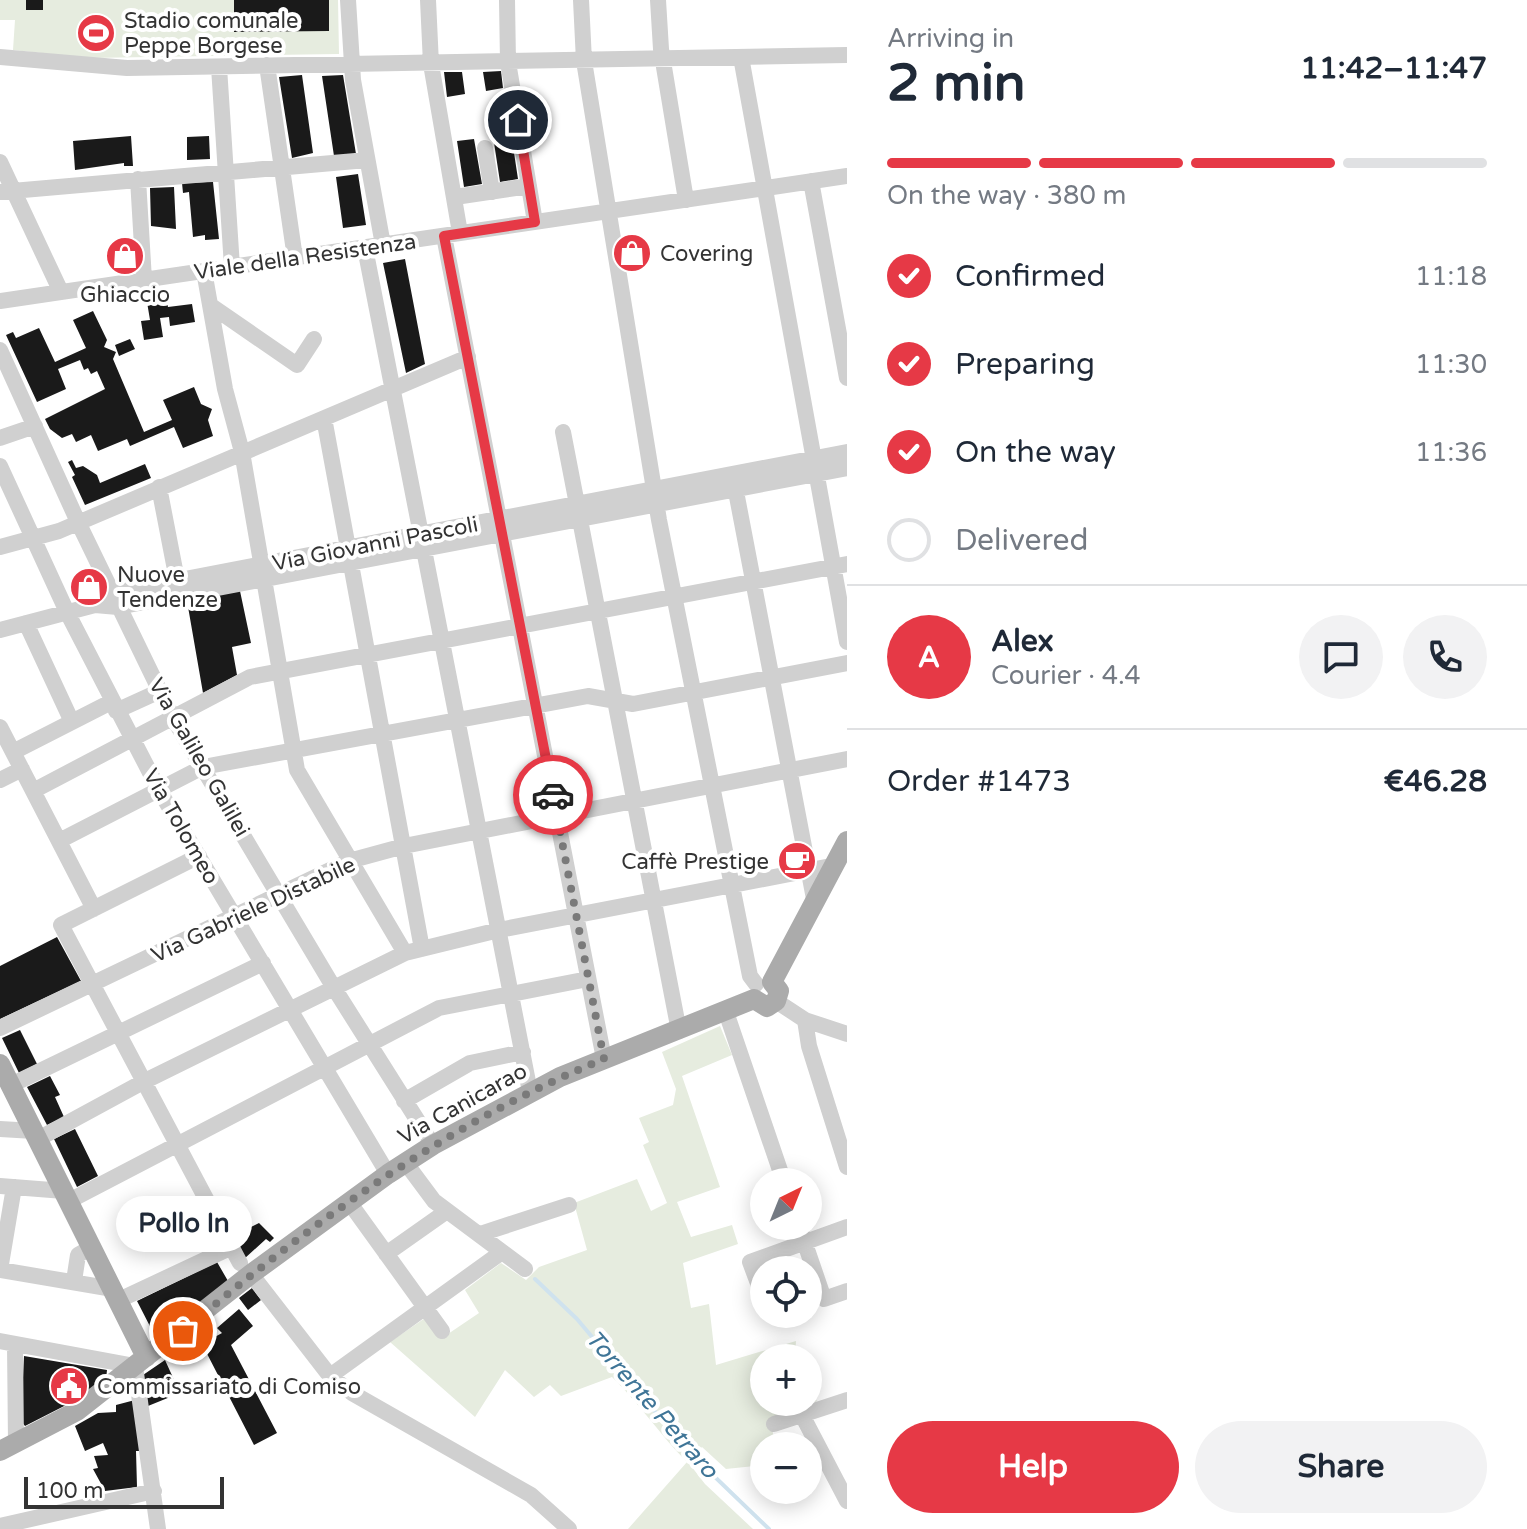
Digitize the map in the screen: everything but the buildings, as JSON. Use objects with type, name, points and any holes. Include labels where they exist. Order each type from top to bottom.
[{"type":"main road","points":[[765,992],[847,841]]},
{"type":"main road","name":"Via Canicarao","points":[[8,1447],[77,1411],[141,1362],[245,1269],[433,1145],[530,1092],[604,1059],[726,1012],[765,992]]},
{"type":"main road","points":[[5,1078],[116,1294],[141,1362]]},
{"type":"street","points":[[348,0],[352,65],[383,245]]},
{"type":"street","points":[[428,0],[431,64],[455,197],[452,234],[468,357],[604,1059]]},
{"type":"street","points":[[507,0],[508,62],[535,222]]},
{"type":"street","points":[[581,0],[584,61],[655,497],[750,976],[765,992],[805,1020],[847,1034]]},
{"type":"street","points":[[658,0],[663,59],[686,200]]},
{"type":"street","points":[[0,57],[91,67],[219,67],[847,55]]},
{"type":"street","points":[[741,57],[814,466],[840,565],[847,642]]},
{"type":"street","points":[[267,65],[295,258]]},
{"type":"street","points":[[219,67],[232,267]]},
{"type":"street","points":[[485,148],[492,192]]},
{"type":"street","points":[[7,192],[367,160]]},
{"type":"street","points":[[0,162],[7,192],[61,292]]},
{"type":"street","name":"Viale della Resistenza","points":[[0,301],[847,176]]},
{"type":"street","points":[[138,179],[144,280]]},
{"type":"street","points":[[811,181],[847,378]]},
{"type":"street","points":[[455,197],[529,186]]},
{"type":"street","points":[[365,248],[530,1092]]},
{"type":"street","points":[[204,271],[242,452],[297,770],[349,861],[413,951]]},
{"type":"street","points":[[210,305],[297,365],[314,339]]},
{"type":"street","name":"Via Galileo Galilei","points":[[0,350],[6,378],[35,426],[173,718],[334,988],[433,1145]]},
{"type":"street","points":[[0,547],[78,522],[468,357]]},
{"type":"street","points":[[324,418],[404,846],[413,951]]},
{"type":"street","points":[[0,438],[35,426]]},
{"type":"street","points":[[563,432],[679,1031]]},
{"type":"street","name":"Via Giovanni Pascoli","points":[[0,630],[115,600],[814,466],[847,452]]},
{"type":"street","name":"Via Tolomeo","points":[[0,466],[67,612],[159,790],[324,1068],[396,1168],[434,1201],[525,1269]]},
{"type":"street","name":"Via Giovanni Pascoli","points":[[814,466],[847,468]]},
{"type":"street","points":[[734,482],[815,904]]},
{"type":"street","points":[[159,487],[177,580]]},
{"type":"street","points":[[33,791],[250,677],[840,565]]},
{"type":"street","name":"Via Giovanni Pascoli","points":[[115,600],[177,580],[264,571]]},
{"type":"street","points":[[26,623],[72,722]]},
{"type":"street","points":[[59,841],[203,767],[588,696],[633,704],[847,663]]},
{"type":"street","points":[[13,752],[72,722],[160,691]]},
{"type":"street","points":[[0,727],[94,909]]},
{"type":"street","name":"Via Gabriele Distabile","points":[[0,1028],[349,861],[404,846],[847,759]]},
{"type":"street","points":[[0,780],[22,769]]},
{"type":"street","points":[[199,856],[61,925],[174,1143],[245,1269],[330,1376],[352,1393],[531,1495],[569,1529]]},
{"type":"street","points":[[0,1129],[36,1135],[413,951],[499,930],[836,865]]},
{"type":"street","points":[[5,1078],[118,1033],[263,963]]},
{"type":"street","points":[[232,1247],[116,1294],[74,1281],[0,1270],[7,1186],[67,1196],[370,1046],[439,1008],[588,979]]},
{"type":"street","points":[[726,1012],[779,1168]]},
{"type":"street","points":[[805,1020],[809,1046],[847,1167]]},
{"type":"street","points":[[404,1101],[470,1063],[523,1052]]},
{"type":"street","points":[[349,1202],[442,1331]]},
{"type":"street","points":[[480,1234],[569,1205]]},
{"type":"street","points":[[386,1254],[447,1211]]},
{"type":"street","points":[[822,1231],[847,1227]]},
{"type":"street","points":[[761,1256],[791,1240]]},
{"type":"street","points":[[804,1240],[824,1299],[847,1291]]},
{"type":"street","points":[[74,1281],[78,1255],[92,1247]]},
{"type":"street","points":[[330,1376],[502,1252]]},
{"type":"street","points":[[8,1447],[8,1343],[141,1362],[158,1529]]},
{"type":"street","points":[[822,1408],[847,1400]]},
{"type":"street","points":[[774,1424],[799,1416]]},
{"type":"street","points":[[803,1416],[847,1501]]},
{"type":"street","points":[[0,1526],[55,1522],[154,1491]]},
{"type":"shaded area","points":[[0,0],[338,0],[339,54],[89,58],[13,50],[15,20],[0,20]]},
{"type":"shaded area","points":[[720,1026],[732,1055],[682,1076],[720,1187],[677,1202],[691,1237],[732,1225],[738,1244],[683,1263],[691,1308],[709,1304],[716,1365],[750,1355],[750,1416],[782,1416],[771,1421],[773,1432],[750,1432],[750,1466],[726,1469],[702,1447],[688,1462],[705,1484],[753,1529],[628,1529],[687,1462],[612,1377],[561,1396],[550,1385],[534,1397],[505,1370],[475,1417],[390,1342],[428,1316],[445,1336],[479,1313],[465,1290],[501,1263],[526,1280],[539,1267],[587,1250],[574,1203],[637,1179],[651,1211],[667,1203],[643,1145],[649,1142],[639,1118],[673,1105],[676,1089],[662,1052]]},
{"type":"waterway","name":"Torrente Petraro","points":[[535,1279],[577,1319],[689,1452],[769,1529]]},
{"type":"way so far","points":[[183,1331],[251,1274],[405,1162],[530,1092],[604,1059],[553,795]]},
{"type":"place","name":"Stadio comunale Peppe Borgese","points":[[96,33]]},
{"type":"place","name":"Covering","points":[[632,253]]},
{"type":"place","name":"Ghiaccio","points":[[125,256]]},
{"type":"place","name":"Nuove Tendenze","points":[[89,587]]},
{"type":"place","name":"Caffè Prestige","points":[[797,861]]},
{"type":"place","name":"Pollo In","points":[[183,1331]]},
{"type":"place","name":"Commissariato di Comiso","points":[[69,1386]]},
{"type":"route","points":[[518,120],[535,222],[444,236],[553,795]]}]
